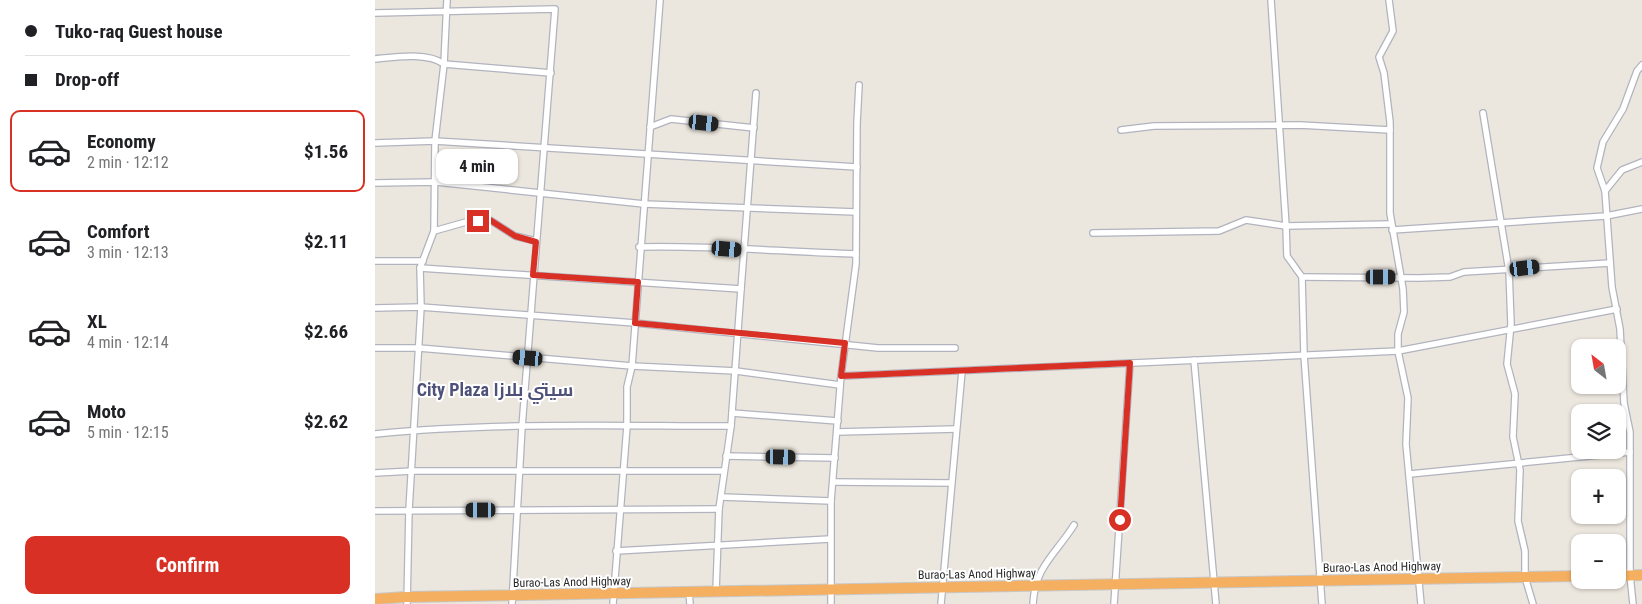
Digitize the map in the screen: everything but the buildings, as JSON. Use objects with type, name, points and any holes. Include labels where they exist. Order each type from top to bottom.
[{"type":"highway","points":[[1626,576],[1642,575]]},
{"type":"highway","name":"Burao-Las Anod Highway","points":[[375,599],[613,599],[716,591],[1571,576]]},
{"type":"street","points":[[406,600],[409,510],[421,307],[420,268],[434,230],[435,140],[444,64],[447,0]]},
{"type":"street","points":[[613,599],[627,426],[627,387],[632,366],[639,247],[645,204],[660,0]]},
{"type":"street","points":[[1271,0],[1287,256],[1302,277],[1305,355],[1322,604]]},
{"type":"street","points":[[1389,0],[1393,31],[1379,57],[1384,72],[1390,130],[1389,174],[1392,227],[1404,312],[1398,334],[1398,351],[1408,398],[1406,444],[1417,579],[1421,604]]},
{"type":"street","points":[[375,13],[555,9],[533,275],[516,510],[512,600]]},
{"type":"street","points":[[375,59],[398,57],[437,59],[444,64],[551,72]]},
{"type":"street","points":[[1633,604],[1631,576],[1630,432],[1624,403],[1621,328],[1610,263],[1605,191],[1597,168],[1603,142],[1623,109],[1637,71],[1642,65]]},
{"type":"street","points":[[831,604],[831,501],[840,385],[856,254],[859,85]]},
{"type":"street","points":[[716,591],[719,508],[731,426],[736,371],[756,93]]},
{"type":"street","points":[[1483,113],[1509,270],[1511,330],[1507,364],[1515,394],[1513,437],[1519,463],[1518,521],[1525,552],[1525,578],[1533,604]]},
{"type":"street","points":[[650,127],[671,119],[754,128]]},
{"type":"street","points":[[1121,130],[1154,126],[1279,126],[1390,130]]},
{"type":"street","points":[[375,143],[435,140],[857,167]]},
{"type":"street","points":[[1605,191],[1622,170],[1642,162]]},
{"type":"street","points":[[375,183],[436,182],[645,204],[856,212]]},
{"type":"street","points":[[1093,233],[1219,231],[1246,220],[1286,226],[1392,227],[1606,216],[1642,209]]},
{"type":"street","points":[[434,230],[466,222],[490,220],[515,236],[536,242]]},
{"type":"street","points":[[639,247],[693,246],[856,254]]},
{"type":"street","points":[[375,261],[423,261]]},
{"type":"street","points":[[1302,277],[1450,276],[1464,272],[1610,263]]},
{"type":"street","points":[[420,268],[741,289]]},
{"type":"street","points":[[375,308],[421,307],[530,317],[635,323],[739,332],[879,348],[955,348]]},
{"type":"street","points":[[841,376],[1398,351],[1617,309]]},
{"type":"street","points":[[375,348],[419,348],[632,366],[736,371],[840,385]]},
{"type":"street","points":[[1193,360],[1216,604]]},
{"type":"street","points":[[1115,604],[1130,363]]},
{"type":"street","points":[[941,604],[962,371]]},
{"type":"street","points":[[732,414],[838,421]]},
{"type":"street","points":[[375,434],[415,430],[522,427],[731,426]]},
{"type":"street","points":[[837,432],[957,429]]},
{"type":"street","points":[[1409,474],[1630,452]]},
{"type":"street","points":[[726,456],[835,458]]},
{"type":"street","points":[[375,473],[412,471],[724,471]]},
{"type":"street","points":[[833,482],[951,482]]},
{"type":"street","points":[[721,497],[831,501]]},
{"type":"street","points":[[375,511],[621,511],[719,508]]},
{"type":"street","points":[[1033,604],[1034,586],[1050,555],[1074,525]]},
{"type":"street","points":[[617,551],[830,539]]},
{"type":"street","points":[[689,592],[691,604]]},
{"type":"district","name":"City Plaza سيتي بلازا","points":[[495,389]]},
{"type":"route","points":[[478,221],[490,220],[515,236],[536,242],[533,275],[638,282],[635,323],[845,343],[841,376],[1130,363],[1120,520]]}]
